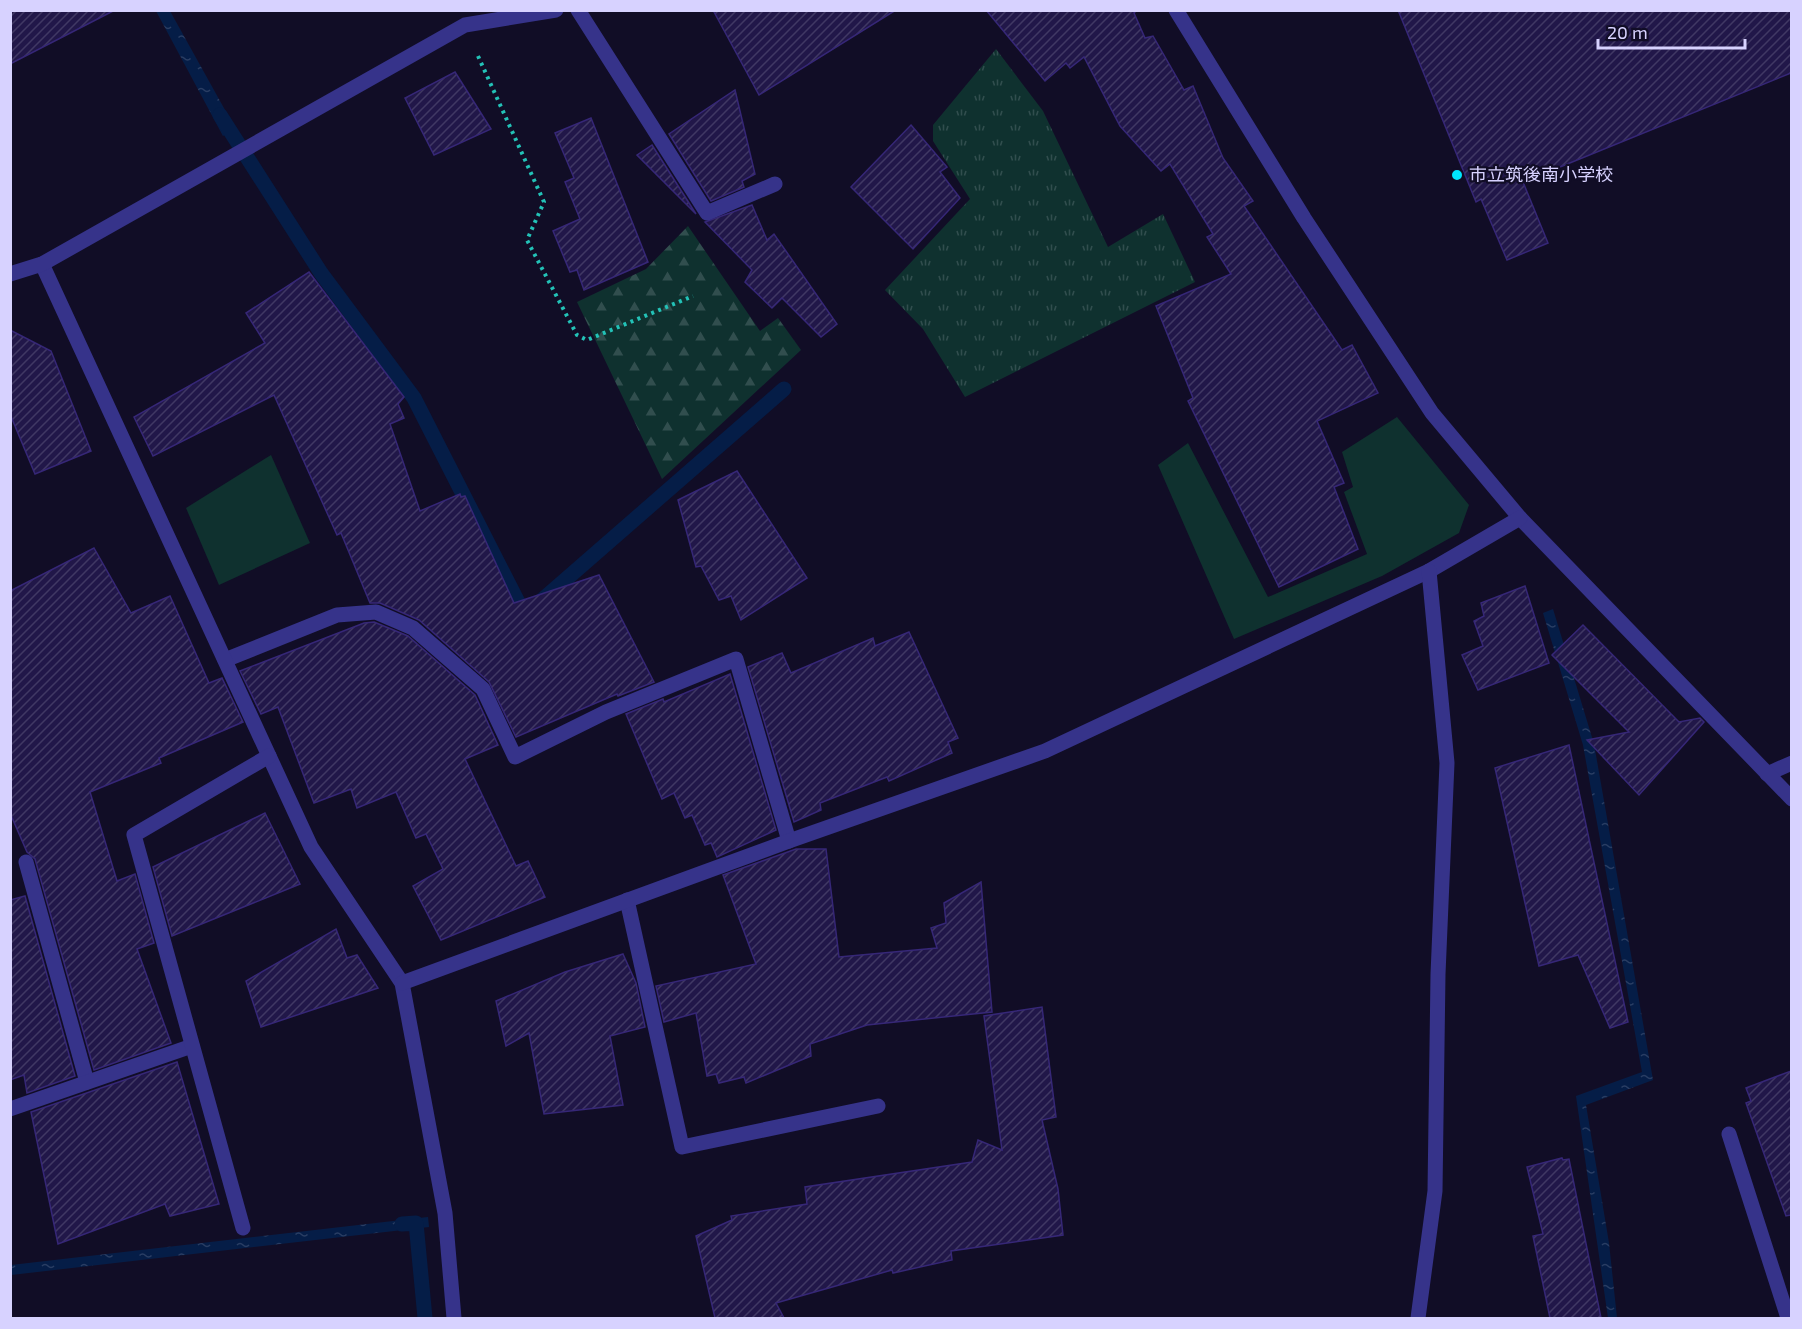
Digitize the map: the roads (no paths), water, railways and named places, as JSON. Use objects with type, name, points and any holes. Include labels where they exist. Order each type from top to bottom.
[{"type":"street","points":[[10,274],[42,264],[465,25],[556,10]]},
{"type":"street","points":[[578,10],[707,213],[775,184]]},
{"type":"street","points":[[1176,10],[1304,218],[1431,412],[1520,518],[1791,799]]},
{"type":"street","points":[[42,264],[311,847],[402,983],[445,1213],[454,1318]]},
{"type":"street","points":[[402,983],[789,841],[1045,751],[1429,571],[1520,518]]},
{"type":"street","points":[[1418,1318],[1435,1191],[1438,974],[1448,763],[1429,571]]},
{"type":"street","points":[[225,660],[337,615],[376,612],[413,628],[483,689],[515,757],[606,712],[736,659],[789,841]]},
{"type":"street","points":[[243,1228],[134,835],[269,756]]},
{"type":"street","points":[[1767,774],[1791,763]]},
{"type":"street","points":[[26,862],[87,1082]]},
{"type":"street","points":[[627,900],[682,1147],[878,1106]]},
{"type":"street","points":[[10,1109],[192,1046]]},
{"type":"street","points":[[1729,1134],[1788,1318]]},
{"type":"water","points":[[156,11],[170,11],[235,128],[223,136]]},
{"type":"water","points":[[1553,609],[1594,744],[1653,1080],[1586,1105],[1609,1243],[1617,1318],[1608,1318],[1576,1096],[1642,1072],[1583,745],[1543,613]]},
{"type":"water","points":[[428,1217],[429,1227],[11,1275],[11,1265]]},
{"type":"waterway","points":[[220,115],[321,273],[414,398],[521,608],[533,608],[784,389]]},
{"type":"waterway","points":[[402,1224],[416,1223],[425,1318]]},
{"type":"place","name":"市立筑後南小学校","points":[[1457,175]]}]
